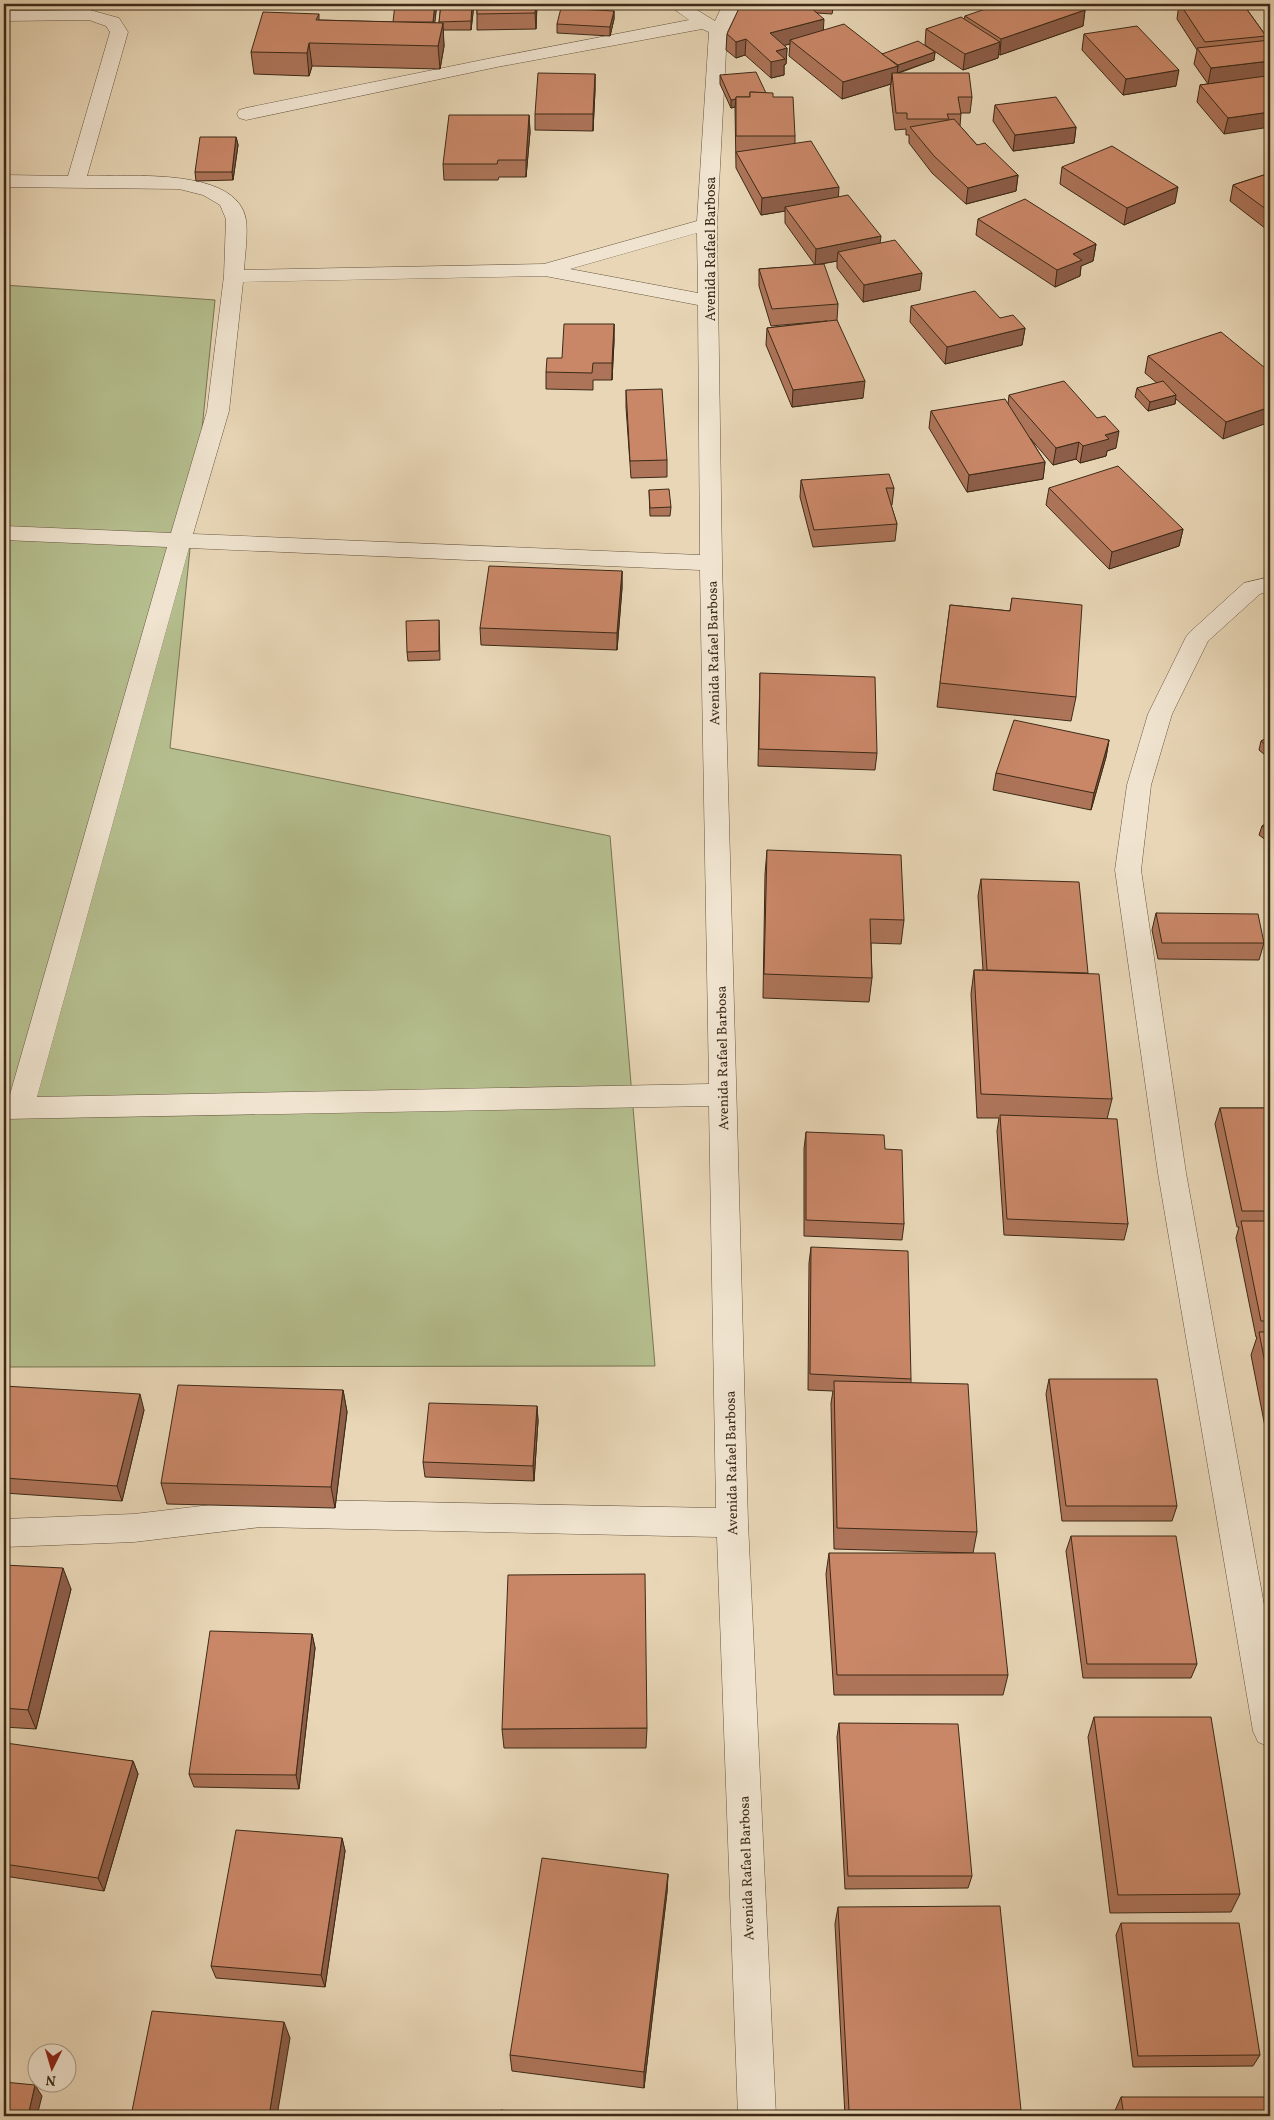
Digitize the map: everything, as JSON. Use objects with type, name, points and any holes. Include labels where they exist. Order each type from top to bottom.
[{"type":"street","points":[[676,4],[711,27]]},
{"type":"street","name":"Avenida Rafael Barbosa","points":[[732,4],[711,27],[707,224],[710,301],[711,563],[732,1523],[757,2116]]},
{"type":"street","points":[[4,16],[90,15],[113,22],[119,32],[76,182]]},
{"type":"street","points":[[246,114],[497,62],[711,27]]},
{"type":"street","points":[[4,181],[179,183],[210,191],[228,202],[236,219],[234,276],[218,411],[12,1109],[723,1095]]},
{"type":"street","points":[[545,270],[707,224]]},
{"type":"street","points":[[234,276],[545,270],[710,301]]},
{"type":"street","points":[[4,533],[711,563]]},
{"type":"street","points":[[1270,584],[1252,588],[1198,637],[1160,714],[1139,785],[1128,870],[1172,1172],[1270,1731]]},
{"type":"street","points":[[4,1533],[134,1528],[260,1513],[732,1523]]},
{"type":"green space","points":[[4,285],[215,300],[170,748],[610,836],[655,1366],[4,1367]]},
{"type":"building","points":[[395,4],[435,4],[433,22],[393,22]]},
{"type":"building","points":[[441,4],[472,4],[471,21],[439,22]]},
{"type":"building","points":[[477,4],[536,4],[535,13],[477,14]]},
{"type":"building","points":[[741,4],[795,4],[811,8],[824,19],[770,33],[787,48],[776,51],[785,59],[771,62],[746,39],[736,42],[727,34]]},
{"type":"building","points":[[802,4],[833,4],[833,6]]},
{"type":"building","points":[[1000,4],[1075,4],[1085,10],[1001,39],[965,16]]},
{"type":"building","points":[[1180,4],[1243,4],[1266,36],[1205,42]]},
{"type":"building","points":[[561,8],[614,11],[610,27],[557,24]]},
{"type":"building","points":[[263,12],[319,14],[316,20],[443,23],[438,46],[309,43],[307,53],[251,52]]},
{"type":"building","points":[[961,17],[1000,42],[965,54],[926,29]]},
{"type":"building","points":[[844,24],[898,66],[843,82],[790,40]]},
{"type":"building","points":[[1137,26],[1179,70],[1126,79],[1084,34]]},
{"type":"building","points":[[1270,40],[1270,61],[1211,68],[1197,48]]},
{"type":"building","points":[[918,41],[935,52],[898,65],[882,54]]},
{"type":"building","points":[[756,72],[766,93],[750,92],[750,97],[736,97],[736,99],[731,100],[720,75]]},
{"type":"building","points":[[538,73],[595,74],[593,114],[535,114]]},
{"type":"building","points":[[892,73],[969,73],[972,97],[958,97],[961,114],[947,114],[949,119],[907,119],[907,113],[896,113]]},
{"type":"building","points":[[1266,76],[1270,81],[1270,112],[1228,118],[1200,85]]},
{"type":"building","points":[[750,92],[773,93],[773,97],[793,97],[795,136],[736,136],[736,97],[750,97]]},
{"type":"building","points":[[1056,97],[1076,127],[1015,135],[995,105]]},
{"type":"building","points":[[449,115],[529,115],[526,160],[498,160],[497,164],[443,164]]},
{"type":"building","points":[[954,119],[977,145],[985,143],[1018,175],[968,188],[934,156],[910,127]]},
{"type":"building","points":[[200,137],[236,137],[232,172],[195,172]]},
{"type":"building","points":[[811,141],[839,187],[762,198],[736,152]]},
{"type":"building","points":[[1112,146],[1178,187],[1127,208],[1062,167]]},
{"type":"building","points":[[1270,173],[1270,212],[1233,185]]},
{"type":"building","points":[[848,195],[881,236],[816,249],[785,207]]},
{"type":"building","points":[[1025,199],[1096,244],[1073,254],[1082,260],[1057,270],[978,219]]},
{"type":"building","points":[[895,240],[922,273],[864,285],[838,252]]},
{"type":"building","points":[[824,264],[838,304],[772,309],[759,269]]},
{"type":"building","points":[[975,291],[1000,318],[1013,315],[1025,328],[947,347],[911,306]]},
{"type":"building","points":[[837,320],[865,381],[793,390],[767,328]]},
{"type":"building","points":[[564,324],[614,324],[612,363],[593,363],[592,373],[546,372],[547,358],[562,358]]},
{"type":"building","points":[[1221,332],[1270,372],[1270,407],[1226,422],[1148,356]]},
{"type":"building","points":[[1064,381],[1097,418],[1105,416],[1119,431],[1105,435],[1109,439],[1083,446],[1079,442],[1056,448],[1009,395]]},
{"type":"building","points":[[1163,381],[1176,395],[1150,402],[1137,388]]},
{"type":"building","points":[[662,389],[667,460],[630,461],[626,390]]},
{"type":"building","points":[[1005,399],[1045,462],[969,475],[931,411]]},
{"type":"building","points":[[1118,466],[1183,529],[1112,552],[1049,488]]},
{"type":"building","points":[[889,474],[894,488],[886,488],[897,524],[814,530],[801,480]]},
{"type":"building","points":[[669,489],[671,507],[650,508],[649,490]]},
{"type":"building","points":[[489,566],[622,571],[617,633],[480,628]]},
{"type":"building","points":[[1012,598],[1082,605],[1076,697],[940,683],[950,605],[1010,611]]},
{"type":"building","points":[[439,620],[439,651],[407,652],[406,621]]},
{"type":"building","points":[[760,673],[875,677],[877,753],[759,749]]},
{"type":"building","points":[[1014,720],[1109,740],[1094,793],[996,773]]},
{"type":"building","points":[[1270,737],[1270,748],[1261,741]]},
{"type":"building","points":[[1270,821],[1270,832],[1262,826]]},
{"type":"building","points":[[767,850],[901,855],[904,920],[870,919],[872,978],[764,974]]},
{"type":"building","points":[[981,879],[1079,882],[1088,973],[987,970]]},
{"type":"building","points":[[1156,913],[1258,914],[1264,943],[1162,943]]},
{"type":"building","points":[[974,970],[1099,974],[1112,1099],[981,1094]]},
{"type":"building","points":[[1220,1108],[1270,1108],[1270,1211],[1242,1211]]},
{"type":"building","points":[[1000,1115],[1117,1119],[1128,1224],[1007,1219]]},
{"type":"building","points":[[806,1132],[884,1135],[885,1149],[902,1150],[904,1224],[806,1220]]},
{"type":"building","points":[[1241,1221],[1270,1221],[1270,1321],[1261,1321]]},
{"type":"building","points":[[811,1247],[908,1251],[911,1379],[810,1374]]},
{"type":"building","points":[[1259,1332],[1270,1332],[1270,1389]]},
{"type":"building","points":[[1049,1379],[1157,1379],[1177,1506],[1066,1506]]},
{"type":"building","points":[[834,1381],[968,1384],[977,1532],[837,1528]]},
{"type":"building","points":[[178,1385],[343,1390],[331,1487],[161,1483]]},
{"type":"building","points":[[4,1386],[140,1394],[117,1486],[4,1478]]},
{"type":"building","points":[[429,1403],[537,1406],[533,1466],[423,1462]]},
{"type":"building","points":[[1071,1536],[1176,1536],[1197,1664],[1087,1664]]},
{"type":"building","points":[[829,1553],[995,1553],[1008,1675],[837,1675]]},
{"type":"building","points":[[4,1565],[63,1568],[28,1710],[4,1708]]},
{"type":"building","points":[[645,1574],[647,1728],[502,1729],[508,1575]]},
{"type":"building","points":[[210,1631],[312,1634],[296,1775],[189,1774]]},
{"type":"building","points":[[1094,1717],[1211,1717],[1240,1894],[1118,1895]]},
{"type":"building","points":[[839,1723],[958,1724],[972,1876],[848,1876]]},
{"type":"building","points":[[6,1743],[133,1761],[98,1878],[4,1864],[4,1750]]},
{"type":"building","points":[[236,1830],[342,1838],[321,1975],[211,1966]]},
{"type":"building","points":[[542,1858],[668,1874],[644,2072],[510,2055]]},
{"type":"building","points":[[1000,1906],[1021,2110],[849,2110],[838,1907]]},
{"type":"building","points":[[1121,1923],[1239,1923],[1260,2055],[1138,2056]]},
{"type":"building","points":[[152,2011],[284,2022],[269,2116],[131,2116]]},
{"type":"building","points":[[4,2082],[28,2084],[28,2092],[33,2092],[28,2116],[4,2116]]},
{"type":"building","points":[[1121,2097],[1267,2097],[1270,2116],[1124,2116]]},
{"type":"building","points":[[501,2110],[546,2116],[500,2116]]}]
